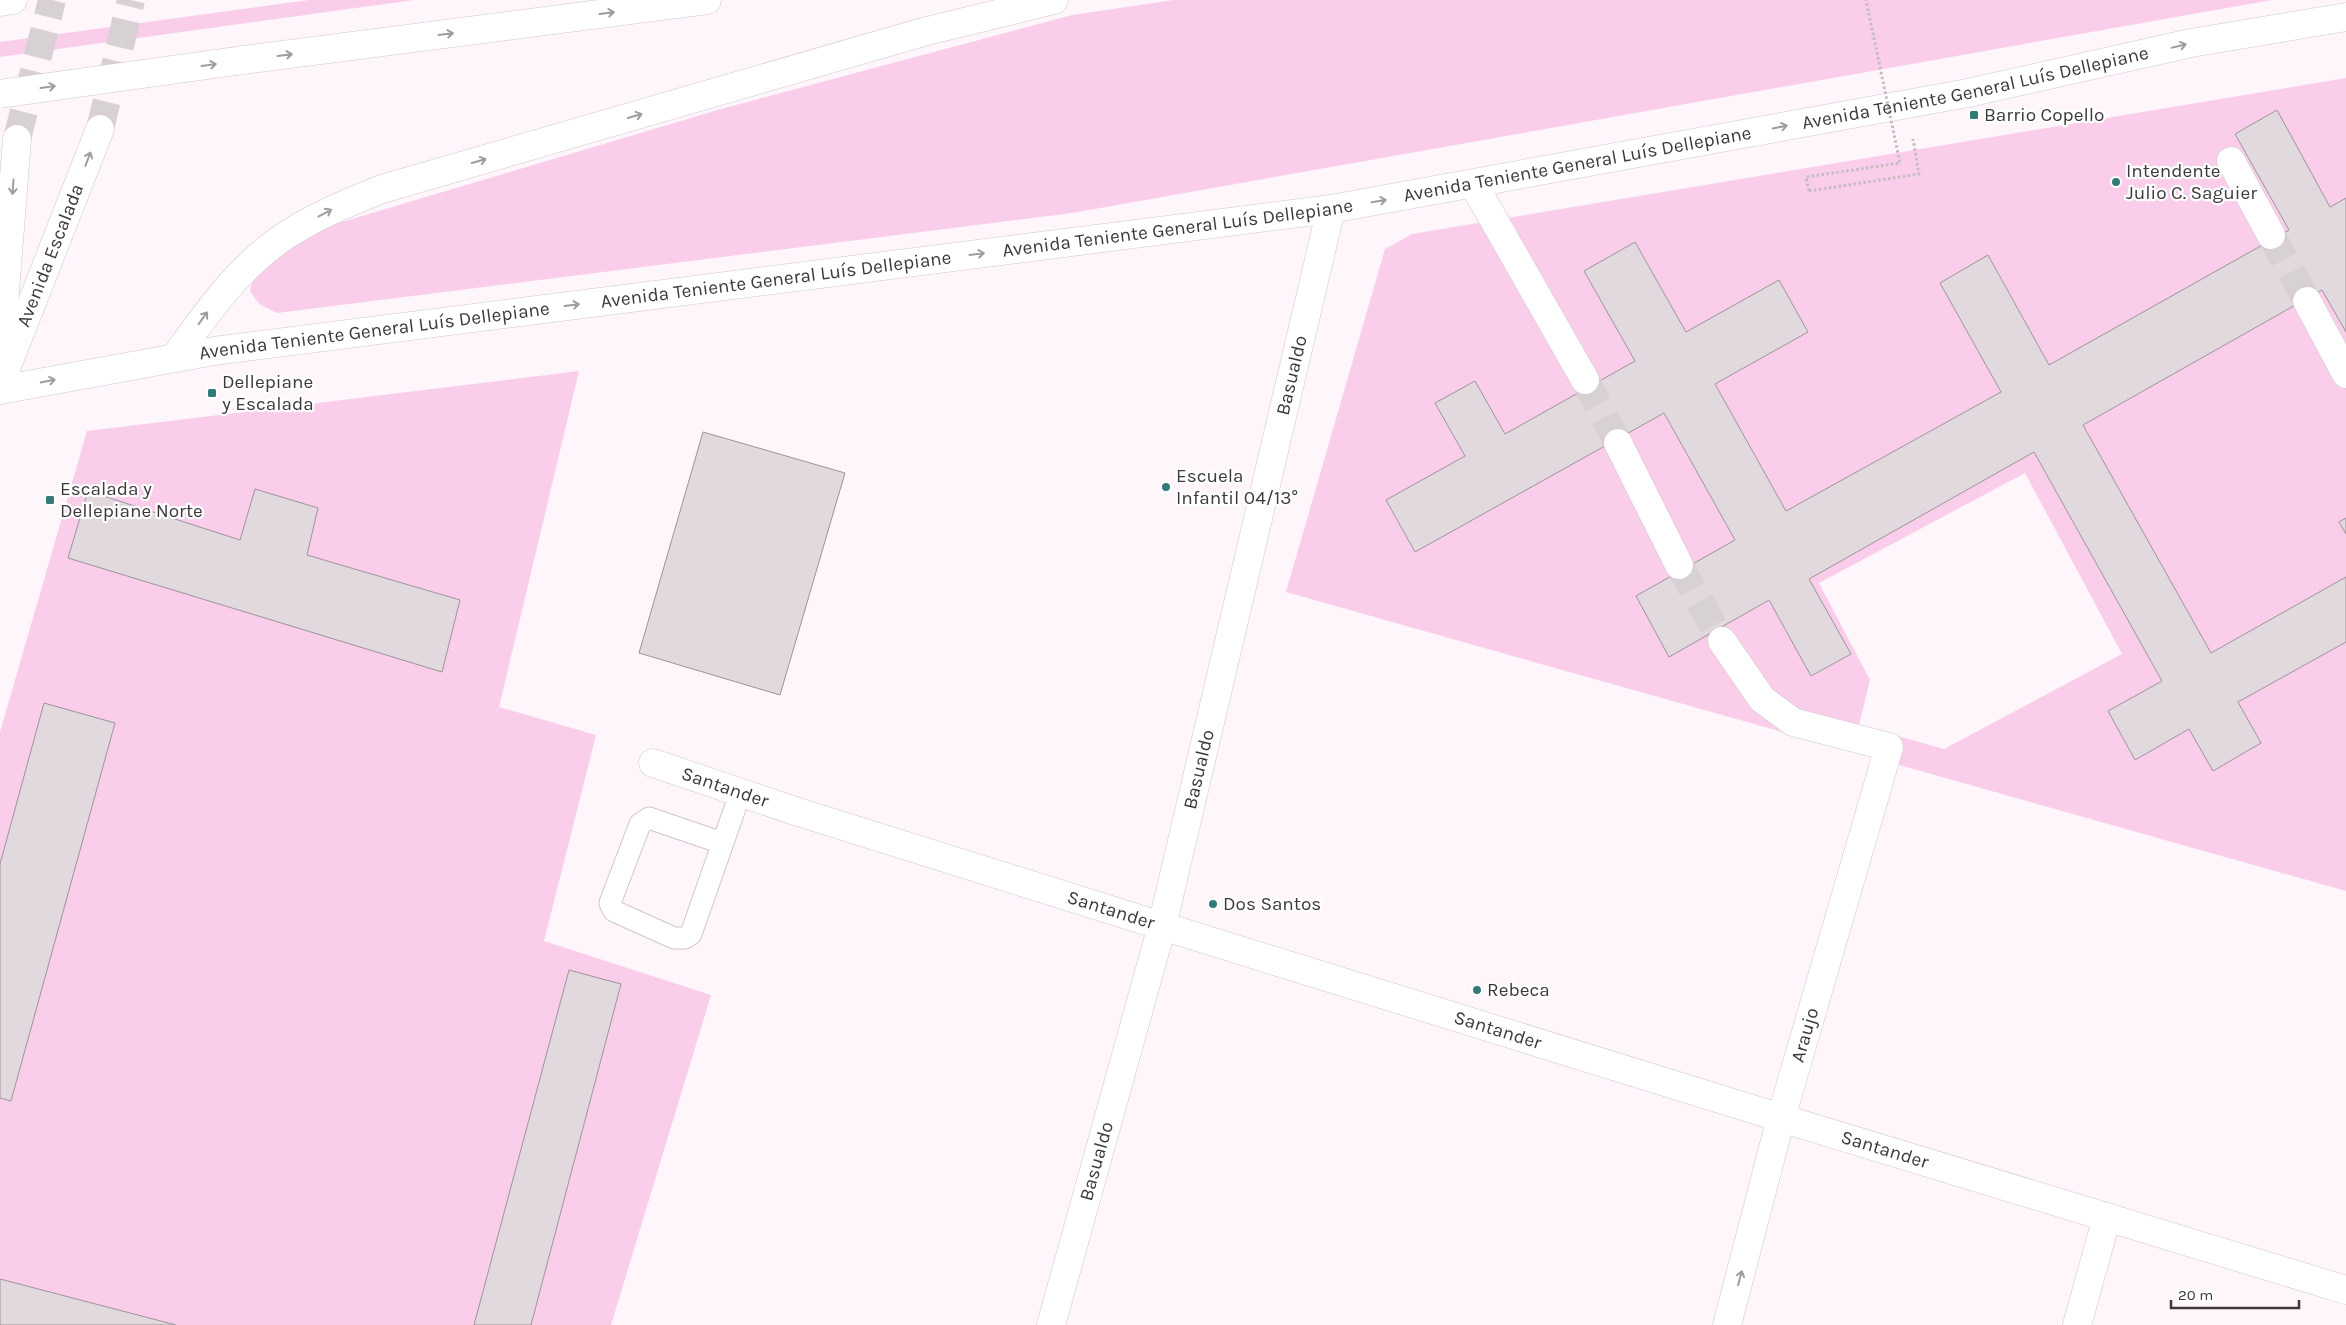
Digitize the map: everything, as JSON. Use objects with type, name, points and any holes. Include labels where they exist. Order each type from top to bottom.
[{"type":"main road","points":[[0,2],[13,0]]},
{"type":"main road","points":[[0,94],[236,61],[707,0]]},
{"type":"main road","points":[[175,357],[216,299],[252,262],[274,244],[329,211],[382,189],[923,32],[1054,0]]},
{"type":"main road","name":"Avenida Teniente General Luís Dellepiane","points":[[0,390],[175,357],[536,309],[1331,210],[1968,93],[2191,43],[2346,17]]},
{"type":"main road","name":"Avenida Escalada","points":[[0,384],[100,129]]},
{"type":"main road","name":"Avenida Escalada","points":[[0,355],[17,139]]},
{"type":"main road","points":[[2231,161],[2271,235]]},
{"type":"main road","points":[[1474,185],[1585,380]]},
{"type":"main road","name":"Basualdo","points":[[1050,1325],[1162,926],[1331,210]]},
{"type":"main road","points":[[2307,301],[2346,374]]},
{"type":"main road","points":[[1618,443],[1679,565]]},
{"type":"main road","name":"Araujo","points":[[1722,641],[1762,699],[1793,722],[1888,747],[1781,1118],[1727,1325]]},
{"type":"main road","name":"Santander","points":[[653,763],[741,791],[804,814],[1162,926],[1781,1118],[2346,1290]]},
{"type":"main road","points":[[2077,1325],[2107,1217]]},
{"type":"lane","points":[[722,843],[649,818],[645,820],[640,824],[610,903],[614,911],[674,938],[685,938],[691,934],[741,791]]},
{"type":"path","points":[[1866,0],[1900,163],[1806,178],[1809,190],[1918,174],[1907,104]]},
{"type":"shaded area","points":[[309,0],[414,0],[0,57],[0,42]]},
{"type":"shaded area","points":[[1174,0],[2272,0],[1072,213],[277,313],[259,304],[250,291],[254,275],[305,233],[721,109],[1072,15]]},
{"type":"shaded area","points":[[2346,78],[2346,198],[2330,207],[2276,110],[2235,134],[2289,230],[2049,365],[1989,256],[1940,283],[2001,392],[1786,511],[1715,384],[1808,332],[1779,280],[1686,332],[1635,242],[1585,271],[1635,361],[1505,434],[1475,381],[1435,403],[1465,456],[1386,501],[1415,552],[1664,413],[1735,540],[1636,596],[1669,656],[1769,600],[1812,676],[1851,654],[1809,579],[2034,452],[2162,681],[2108,711],[2135,760],[2189,729],[2213,770],[2261,743],[2238,702],[2346,642],[2346,891],[1286,592],[1385,249],[1412,234]],"holes":[[[2025,473],[2122,654],[1944,749],[1859,725],[1870,680],[1819,583]]]},
{"type":"shaded area","points":[[2322,290],[2346,332],[2346,518],[2339,522],[2346,534],[2346,577],[2211,653],[2083,425]]},
{"type":"shaded area","points":[[579,371],[499,707],[596,735],[544,941],[711,995],[611,1325],[531,1325],[621,985],[569,970],[474,1325],[176,1325],[0,1279],[0,1098],[11,1101],[114,723],[0,864],[0,732],[87,431]],"holes":[[[255,489],[318,508],[307,555],[460,600],[442,671],[69,558],[88,491],[240,540]]]},
{"type":"building","points":[[2277,110],[2330,207],[2346,198],[2346,332],[2322,290],[2083,425],[2211,653],[2346,577],[2346,642],[2238,702],[2261,743],[2213,771],[2189,729],[2135,760],[2108,711],[2162,681],[2034,452],[1809,579],[1851,654],[1811,676],[1769,600],[1669,657],[1636,596],[1735,540],[1664,413],[1415,552],[1386,500],[1465,456],[1435,403],[1475,381],[1505,434],[1635,361],[1584,271],[1635,242],[1686,332],[1779,280],[1808,332],[1715,384],[1786,511],[2001,392],[1940,283],[1988,255],[2049,365],[2289,230],[2235,134]]},
{"type":"building","points":[[703,432],[845,473],[780,695],[639,653]]},
{"type":"building","points":[[255,489],[318,508],[307,555],[460,600],[442,672],[68,558],[88,491],[240,540]]},
{"type":"building","points":[[2346,518],[2346,534],[2339,522]]},
{"type":"building","points":[[44,703],[115,723],[11,1101],[0,1098],[0,864]]},
{"type":"building","points":[[569,970],[621,984],[531,1325],[474,1325]]},
{"type":"building","points":[[0,1279],[176,1325],[0,1325]]},
{"type":"tunnel","points":[[17,139],[52,0]]},
{"type":"tunnel","points":[[100,129],[131,0]]},
{"type":"tunnel","points":[[2271,235],[2307,301]]},
{"type":"tunnel","points":[[1585,380],[1618,443]]},
{"type":"tunnel","points":[[1679,565],[1722,641]]},
{"type":"place","name":"Barrio Copello","points":[[1974,115]]},
{"type":"place","name":"Intendente Julio C. Saguier","points":[[2116,182]]},
{"type":"place","name":"Dellepiane y Escalada","points":[[212,393]]},
{"type":"place","name":"Escuela Infantil 04/13°","points":[[1166,487]]},
{"type":"place","name":"Escalada y Dellepiane Norte","points":[[50,500]]},
{"type":"place","name":"Dos Santos","points":[[1213,904]]},
{"type":"place","name":"Rebeca","points":[[1477,990]]}]
